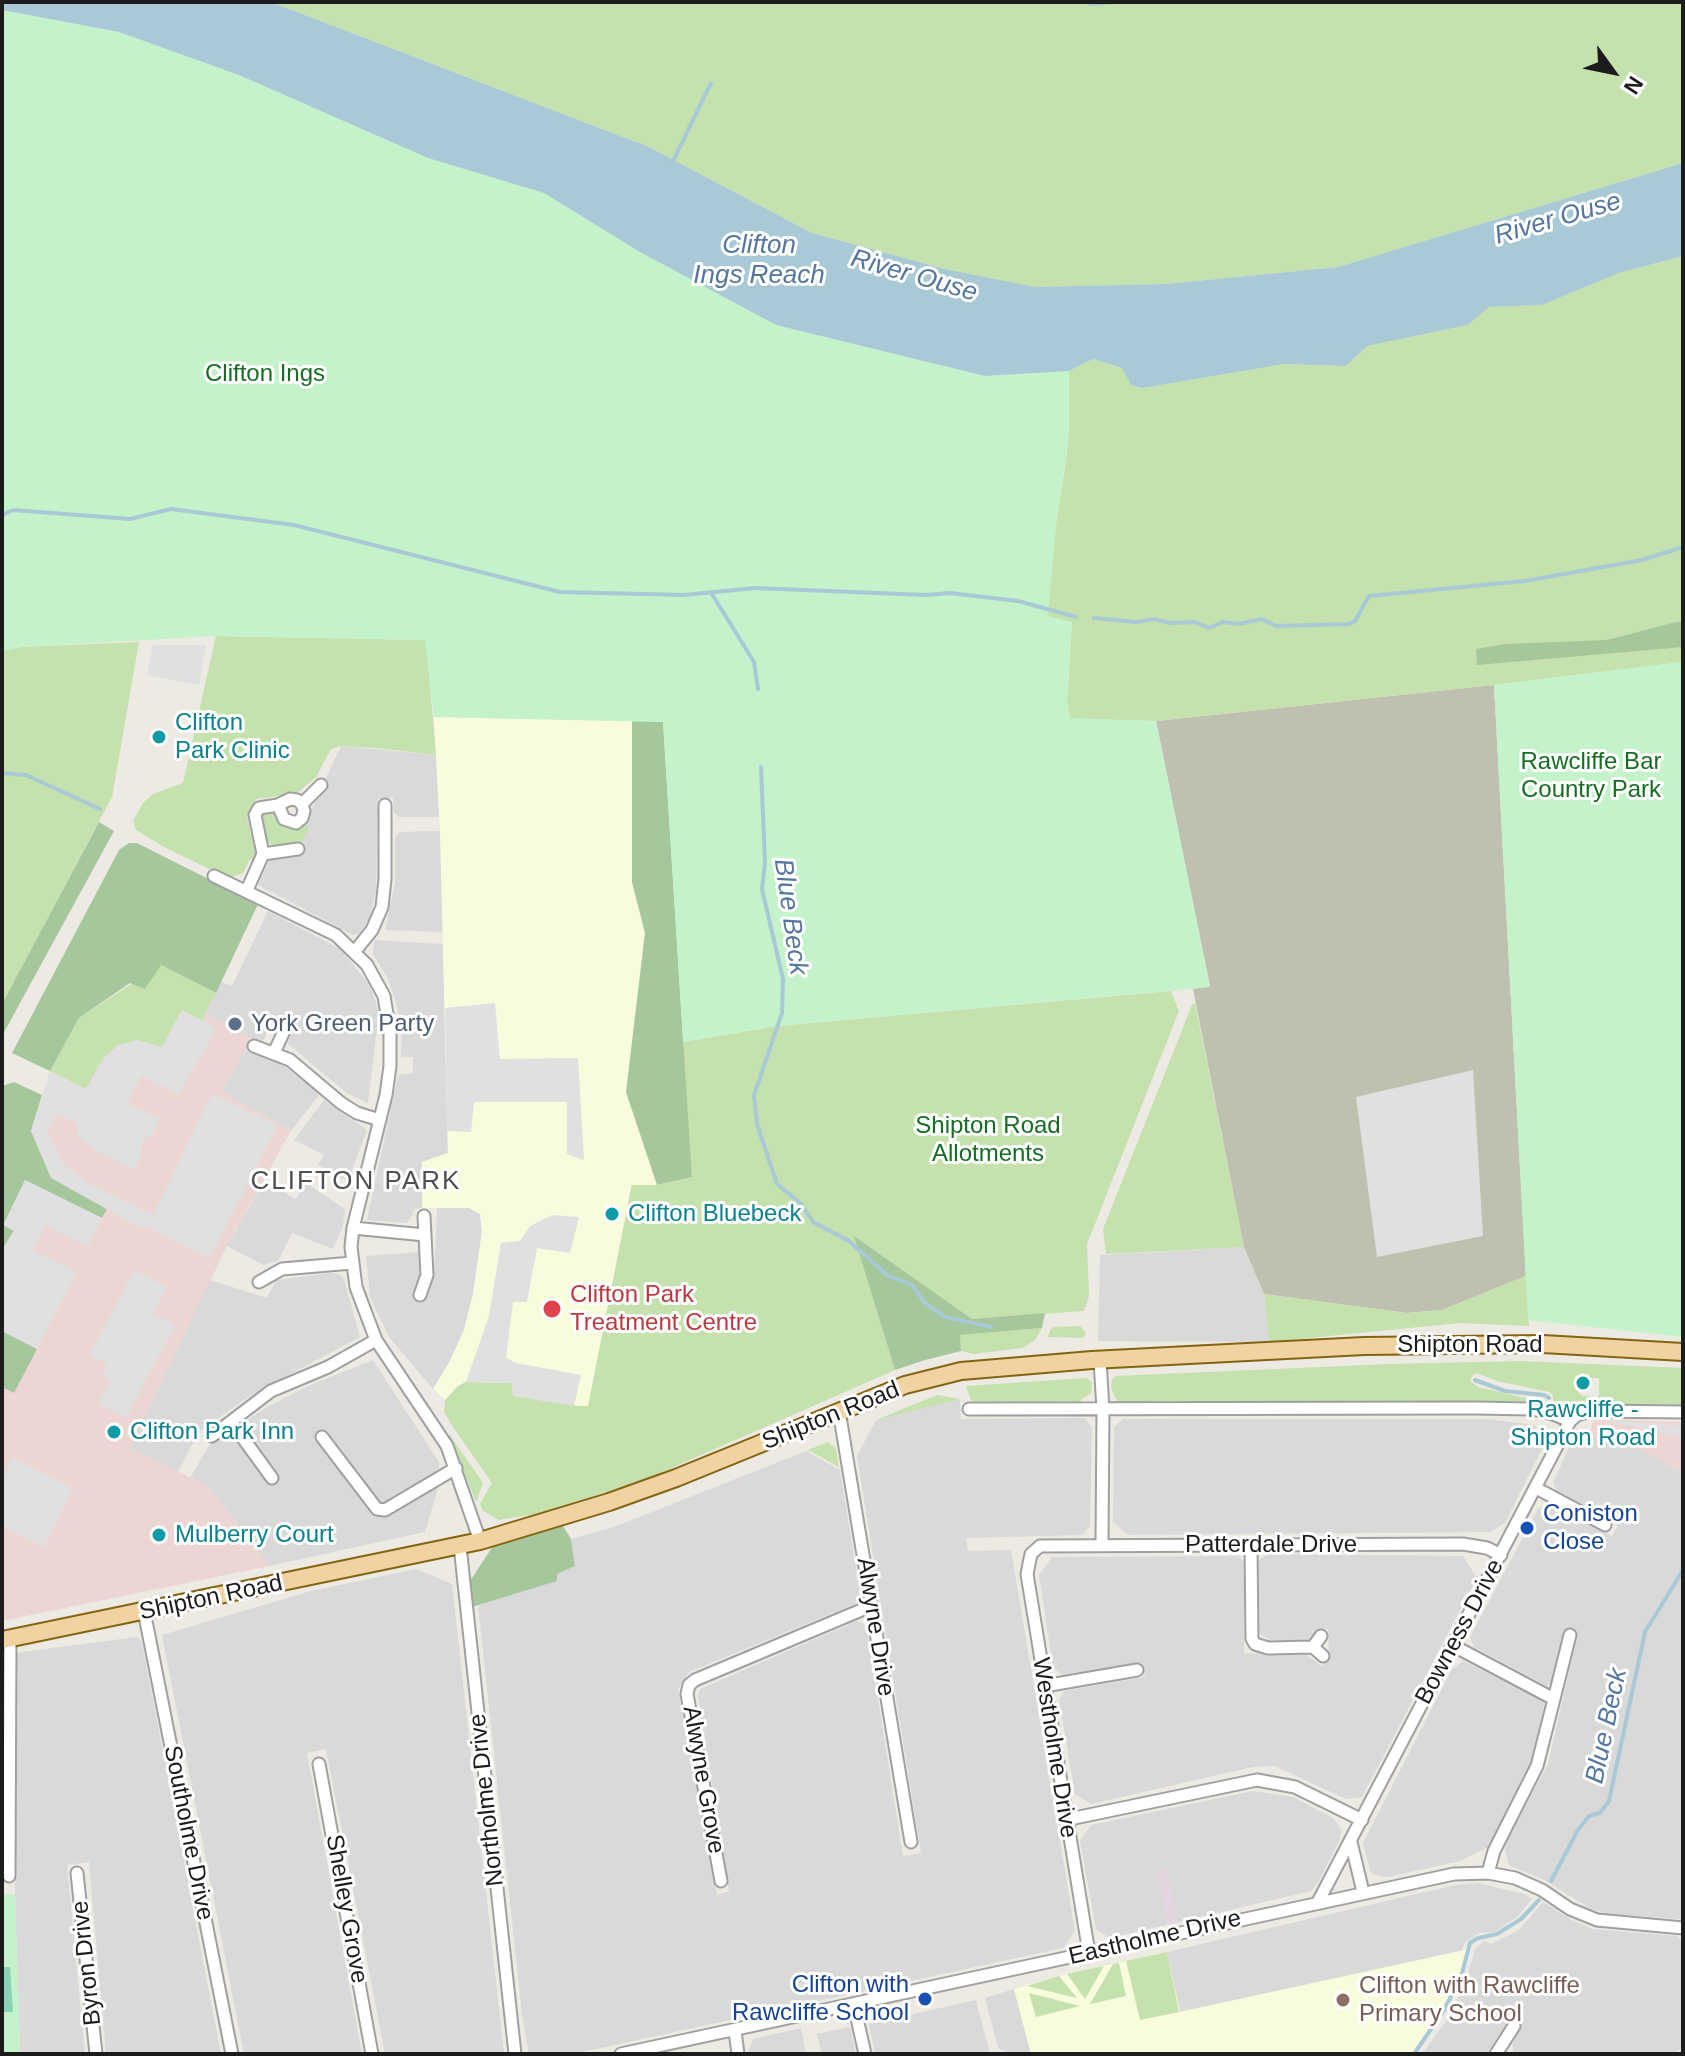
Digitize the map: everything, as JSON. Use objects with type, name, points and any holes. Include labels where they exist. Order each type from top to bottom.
[{"type":"main road","name":"Shipton Road","points":[[6,1640],[480,1541],[590,1509],[676,1478],[905,1385],[961,1371],[1100,1360],[1392,1346],[1543,1344],[1683,1352]]},
{"type":"street","points":[[278,805],[284,819],[296,823],[302,818],[302,804],[321,785]]},
{"type":"street","points":[[247,890],[261,859],[255,815],[259,808],[278,805],[290,799],[302,804]]},
{"type":"street","points":[[355,951],[372,930],[382,907],[385,805]]},
{"type":"street","points":[[261,859],[298,849]]},
{"type":"street","points":[[214,876],[336,935],[355,951],[377,980],[389,1013],[390,1066],[353,1228],[352,1263],[361,1306],[376,1340],[434,1424],[456,1468],[480,1541]]},
{"type":"street","points":[[274,1053],[284,1031]]},
{"type":"street","points":[[254,1046],[274,1053],[304,1071],[357,1113],[380,1120]]},
{"type":"street","points":[[420,1295],[427,1275],[424,1216]]},
{"type":"street","points":[[353,1228],[425,1235]]},
{"type":"street","points":[[259,1282],[282,1269],[352,1263]]},
{"type":"street","points":[[212,1436],[271,1391],[328,1367],[376,1340]]},
{"type":"street","points":[[1100,1360],[1103,1410],[1102,1545]]},
{"type":"street","points":[[969,1409],[1532,1409],[1570,1421],[1577,1415],[1597,1410],[1683,1412]]},
{"type":"street","name":"Alwyne Drive","points":[[839,1411],[911,1842]]},
{"type":"street","name":"Bowness Drive","points":[[1318,1902],[1570,1421]]},
{"type":"street","points":[[232,1423],[272,1478]]},
{"type":"street","points":[[322,1437],[377,1509],[385,1510],[456,1468]]},
{"type":"street","points":[[1536,1488],[1605,1525]]},
{"type":"street","name":"Patterdale Drive","points":[[1040,1546],[1463,1544],[1487,1548],[1501,1555]]},
{"type":"street","points":[[1251,1545],[1252,1639],[1255,1644],[1268,1648],[1313,1647],[1323,1656]]},
{"type":"street","name":"Northolme Drive","points":[[460,1546],[515,2054]]},
{"type":"street","name":"Westholme Drive","points":[[1040,1546],[1031,1554],[1027,1574],[1089,1953]]},
{"type":"street","name":"Alwyne Grove","points":[[721,1881],[687,1694],[689,1685],[871,1606]]},
{"type":"street","name":"Southolme Drive","points":[[144,1611],[232,2054]]},
{"type":"street","points":[[1488,1873],[1494,1851],[1537,1766],[1570,1635]]},
{"type":"street","points":[[1313,1647],[1321,1636]]},
{"type":"street","points":[[6,1640],[9,1876]]},
{"type":"street","points":[[1452,1645],[1554,1699]]},
{"type":"street","points":[[1044,1686],[1137,1670]]},
{"type":"street","name":"Shelley Grove","points":[[319,1764],[372,2054]]},
{"type":"street","points":[[1065,1820],[1257,1780],[1295,1787],[1362,1820]]},
{"type":"street","points":[[1351,1842],[1363,1892]]},
{"type":"street","name":"Byron Drive","points":[[77,1873],[96,2054]]},
{"type":"street","name":"Eastholme Drive","points":[[621,2054],[1454,1874],[1488,1873],[1515,1878],[1570,1909],[1597,1920],[1683,1928]]},
{"type":"street","points":[[854,2005],[865,2054]]},
{"type":"street","points":[[1496,2054],[1514,2026]]},
{"type":"street","points":[[735,2031],[738,2054]]},
{"type":"shaded area","points":[[153,645],[206,645],[199,685],[147,675]]},
{"type":"shaded area","points":[[1494,685],[1526,1276],[1442,1310],[1407,1313],[1264,1294],[1244,1247],[1193,989],[1210,986],[1156,721]]},
{"type":"shaded area","points":[[434,717],[632,721],[632,882],[645,933],[626,1092],[657,1185],[631,1185],[588,1407],[458,1386],[445,1400],[433,1389],[464,1330],[473,1294],[482,1231],[480,1214],[469,1208],[422,1208],[422,1162],[448,1153]]},
{"type":"shaded area","points":[[341,746],[436,755],[439,817],[399,817],[394,812],[393,798],[378,799],[376,890],[370,917],[360,933],[353,935],[258,885],[270,858],[290,855]]},
{"type":"shaded area","points":[[440,831],[443,932],[385,930],[395,883],[395,838],[400,832]]},
{"type":"shaded area","points":[[268,911],[340,949],[370,985],[379,1012],[368,1103],[348,1094],[288,1044],[292,1027],[272,1019],[264,1040],[252,1039],[206,1014],[221,982],[232,986]]},
{"type":"shaded area","points":[[374,940],[443,944],[448,1153],[422,1162],[422,1208],[414,1209],[406,1223],[367,1220],[398,1075],[413,1073],[413,1057],[401,1057],[402,1030],[395,999],[388,979],[373,954]]},
{"type":"shaded area","points":[[495,1003],[500,1059],[578,1058],[584,1160],[567,1154],[567,1102],[474,1102],[471,1132],[447,1131],[445,1008]]},
{"type":"shaded area","points":[[182,1010],[213,1026],[216,1031],[179,1094],[141,1076],[128,1104],[160,1119],[153,1135],[145,1138],[141,1145],[143,1152],[135,1170],[103,1155],[81,1140],[75,1123],[57,1113],[47,1132],[63,1163],[87,1183],[153,1215],[212,1094],[278,1125],[210,1258],[148,1227],[139,1227],[51,1178],[31,1131],[50,1071],[86,1089],[104,1057],[118,1045],[137,1040],[162,1047]]},
{"type":"shaded area","points":[[206,1014],[252,1039],[222,1091],[291,1131],[227,1246],[130,1448],[208,1486],[269,1566],[2,1621],[2,1228],[50,1071],[202,1020]]},
{"type":"shaded area","points":[[246,1050],[279,1062],[320,1094],[291,1131],[221,1091]]},
{"type":"shaded area","points":[[1473,1070],[1483,1236],[1377,1257],[1356,1097]]},
{"type":"shaded area","points":[[324,1100],[367,1130],[348,1181],[318,1165],[324,1155],[294,1140]]},
{"type":"shaded area","points":[[25,1180],[102,1218],[89,1246],[46,1226],[33,1250],[77,1272],[37,1349],[2,1331],[2,1250],[14,1231],[3,1225]]},
{"type":"shaded area","points":[[264,1181],[296,1199],[306,1183],[345,1209],[343,1226],[333,1249],[292,1233],[278,1261],[263,1265],[227,1246]]},
{"type":"shaded area","points":[[437,1207],[469,1208],[480,1214],[482,1231],[473,1294],[464,1330],[433,1389],[389,1337],[370,1297],[366,1256],[419,1252],[420,1278],[434,1277]]},
{"type":"shaded area","points":[[552,1215],[579,1217],[570,1253],[537,1248],[527,1302],[513,1302],[506,1358],[516,1363],[581,1375],[574,1406],[513,1396],[511,1383],[466,1382],[489,1316],[501,1243],[520,1241],[530,1226]]},
{"type":"shaded area","points":[[1244,1247],[1264,1294],[1269,1342],[1098,1341],[1100,1255]]},
{"type":"shaded area","points":[[134,1270],[167,1287],[153,1313],[175,1325],[126,1418],[99,1404],[111,1380],[102,1375],[108,1364],[90,1355]]},
{"type":"shaded area","points":[[339,1274],[344,1279],[360,1337],[249,1396],[198,1433],[178,1472],[129,1448],[210,1280],[267,1298],[276,1280]]},
{"type":"shaded area","points":[[373,1360],[439,1462],[439,1485],[425,1532],[269,1566],[208,1486],[190,1478],[210,1444],[269,1406],[308,1386]]},
{"type":"shaded area","points":[[960,1399],[961,1419],[1085,1418],[1092,1428],[1090,1526],[1082,1535],[966,1538],[968,1551],[1011,1550],[1075,1931],[1063,1948],[573,2054],[529,2054],[522,2015],[478,1605],[557,1581],[556,1574],[575,1566],[571,1539],[614,1527],[806,1451],[840,1470],[860,1591],[855,1604],[689,1672],[678,1689],[717,1895],[729,1891],[698,1696],[700,1689],[857,1621],[863,1623],[867,1630],[903,1856],[921,1853],[857,1456],[876,1420]]},
{"type":"shaded area","points":[[1123,1419],[1487,1419],[1535,1425],[1544,1445],[1505,1523],[1490,1532],[1128,1535],[1113,1522],[1114,1427]]},
{"type":"shaded area","points":[[1601,1419],[1682,1426],[1681,1437],[1650,1431]]},
{"type":"shaded area","points":[[1593,1420],[1683,1422],[1683,1473],[1642,1450],[1589,1437]]},
{"type":"shaded area","points":[[1576,1433],[1642,1450],[1683,1473],[1682,1919],[1609,1914],[1591,1909],[1544,1880],[1509,1865],[1504,1846],[1548,1764],[1578,1632],[1565,1630],[1555,1679],[1547,1686],[1474,1647],[1470,1637],[1538,1509],[1547,1504],[1612,1536],[1618,1525],[1556,1490],[1553,1482]]},
{"type":"shaded area","points":[[13,1458],[73,1488],[44,1547],[2,1526],[2,1480]]},
{"type":"shaded area","points":[[1267,1554],[1463,1556],[1477,1578],[1362,1797],[1346,1799],[1275,1766],[1253,1767],[1091,1804],[1075,1794],[1059,1700],[1064,1691],[1145,1677],[1142,1663],[1063,1675],[1053,1668],[1039,1575],[1052,1557],[1239,1556],[1244,1563],[1244,1653],[1306,1655],[1322,1666],[1329,1656],[1328,1629],[1319,1629],[1313,1640],[1270,1640],[1260,1634],[1258,1561]]},
{"type":"shaded area","points":[[416,1569],[452,1584],[504,2054],[385,2054],[326,1749],[307,1753],[362,2054],[244,2054],[162,1635],[311,1591]]},
{"type":"shaded area","points":[[137,1637],[142,1643],[221,2054],[106,2054],[89,1862],[67,1865],[85,2054],[20,2054],[13,1655]]},
{"type":"shaded area","points":[[1463,1661],[1545,1701],[1533,1757],[1488,1847],[1460,1861],[1388,1877],[1374,1875],[1370,1871],[1363,1843],[1452,1669]]},
{"type":"shaded area","points":[[1253,1791],[1293,1797],[1333,1818],[1341,1829],[1340,1839],[1311,1891],[1110,1938],[1096,1929],[1080,1841],[1091,1825]]},
{"type":"shaded area","points":[[1167,1869],[1177,1923],[1168,1925],[1157,1871]]},
{"type":"shaded area","points":[[1478,1883],[1524,1894],[1532,1899],[1518,1916],[1495,1932],[1479,1933],[1464,1943],[1462,1951],[1179,2012],[1167,1952],[1455,1885]]},
{"type":"shaded area","points":[[1543,1902],[1592,1929],[1678,1936],[1683,1943],[1683,2047],[1674,2054],[1513,2054],[1513,2042],[1522,2026],[1512,2018],[1486,2054],[1422,2054],[1450,2016],[1466,1981],[1475,1949],[1484,1941],[1491,1944],[1519,1930]]},
{"type":"shaded area","name":"Clifton with Rawcliffe Primary School","points":[[1469,1949],[1461,1977],[1444,2010],[1414,2054],[1031,2054],[1014,1989],[1167,1952],[1180,2012]]},
{"type":"shaded area","points":[[1014,1989],[1031,2054],[1012,2054],[998,2048],[985,1998]]},
{"type":"shaded area","points":[[976,2000],[990,2054],[875,2054],[869,2024]]},
{"type":"shaded area","points":[[850,2027],[856,2054],[810,2054],[821,2052],[817,2034]]},
{"type":"shaded area","points":[[801,2028],[806,2054],[747,2054],[753,2039]]},
{"type":"green space","points":[[271,2],[1683,2],[1683,163],[1338,267],[1166,284],[1036,287],[945,269],[812,233],[649,147]]},
{"type":"green space","name":"Clifton Ings","points":[[2,10],[119,32],[239,75],[428,158],[544,193],[640,252],[776,325],[985,376],[1069,371],[1069,435],[1056,525],[1048,616],[1072,622],[1067,702],[1070,718],[1156,721],[1210,987],[777,1026],[683,1042],[663,722],[434,717],[425,640],[216,636],[21,647],[2,651]]},
{"type":"green space","points":[[1683,256],[1683,662],[1156,721],[1070,719],[1067,702],[1072,622],[1047,617],[1067,453],[1069,371],[1093,359],[1122,368],[1131,385],[1143,388],[1284,364],[1346,366],[1367,346],[1468,325],[1489,307],[1542,305],[1619,273]]},
{"type":"green space","points":[[1683,622],[1683,647],[1477,665],[1476,649],[1506,644],[1607,640]]},
{"type":"green space","points":[[216,636],[426,640],[436,755],[341,746],[331,749],[316,777],[296,794],[256,799],[247,817],[256,854],[243,873],[228,878],[166,848],[136,830],[133,821],[143,803],[153,794],[183,783]]},
{"type":"green space","points":[[139,642],[112,797],[2,1004],[2,651],[21,647]]},
{"type":"green space","name":"Rawcliffe Bar Country Park","points":[[1683,662],[1683,1337],[1528,1320],[1494,685]]},
{"type":"green space","points":[[632,721],[663,722],[692,1177],[657,1185],[626,1092],[645,933],[632,882]]},
{"type":"green space","points":[[272,809],[285,828],[302,823],[309,827],[300,845],[275,847],[267,842],[261,834],[258,817],[262,810]]},
{"type":"green space","points":[[99,822],[114,831],[2,1036],[2,1004]]},
{"type":"green space","points":[[129,843],[137,843],[258,904],[216,993],[161,965],[145,989],[130,983],[79,1018],[50,1071],[12,1053],[119,850]]},
{"type":"green space","points":[[161,965],[216,993],[202,1021],[182,1010],[162,1047],[137,1040],[104,1057],[86,1089],[50,1071],[79,1018]]},
{"type":"green space","points":[[1171,991],[1179,1011],[1087,1244],[1089,1296],[1084,1311],[972,1319],[855,1237],[895,1370],[651,1477],[541,1513],[499,1520],[483,1511],[480,1504],[492,1483],[444,1412],[445,1400],[466,1382],[512,1383],[574,1406],[588,1406],[632,1185],[657,1185],[692,1177],[683,1042],[777,1026]]},
{"type":"green space","name":"Shipton Road Allotments","points":[[1195,1003],[1244,1247],[1106,1254],[1103,1229]]},
{"type":"green space","points":[[14,1082],[42,1095],[31,1131],[51,1177],[107,1209],[102,1218],[25,1180],[4,1225],[14,1230],[2,1250],[2,1086]]},
{"type":"green space","points":[[854,1236],[972,1319],[1045,1313],[1042,1328],[960,1335],[961,1351],[895,1370]]},
{"type":"green space","points":[[1526,1276],[1529,1326],[1460,1323],[1269,1342],[1264,1294],[1407,1313],[1442,1310]]},
{"type":"green space","points":[[1080,1326],[1086,1333],[1083,1338],[1048,1337],[1054,1327]]},
{"type":"green space","points":[[1042,1328],[1035,1340],[1023,1348],[974,1354],[961,1351],[960,1335]]},
{"type":"green space","points":[[2,1331],[37,1349],[14,1393],[2,1387]]},
{"type":"green space","points":[[1521,1361],[1683,1368],[1683,1405],[1599,1404],[1599,1378],[1575,1378],[1575,1388],[1582,1396],[1590,1396],[1589,1404],[1553,1402],[1553,1395],[1549,1392],[1497,1381],[1477,1373],[1470,1381],[1478,1387],[1538,1401],[1122,1403],[1117,1401],[1111,1388],[1112,1379],[1116,1376]]},
{"type":"green space","points":[[1086,1378],[1092,1382],[1091,1393],[1081,1403],[978,1404],[971,1400],[966,1386]]},
{"type":"green space","points":[[937,1395],[960,1399],[876,1420]]},
{"type":"green space","points":[[449,1434],[483,1483],[476,1502]]},
{"type":"green space","points":[[828,1442],[836,1449],[839,1467],[808,1450]]},
{"type":"green space","points":[[563,1526],[571,1539],[575,1566],[557,1574],[557,1581],[472,1607],[468,1584],[493,1546]]},
{"type":"green space","points":[[15,1894],[20,2054],[2,2054],[2,1895]]},
{"type":"green space","points":[[1167,1952],[1179,2012],[1140,2020],[1126,1961]]},
{"type":"green space","points":[[1119,1963],[1126,1996],[1090,2004],[1113,1964]]},
{"type":"green space","points":[[1104,1966],[1085,1999],[1067,1974]]},
{"type":"green space","points":[[2,1967],[10,1967],[13,2012],[2,2012]]},
{"type":"green space","points":[[1059,1976],[1077,1998],[1027,1986]]},
{"type":"green space","points":[[1029,1993],[1080,2006],[1036,2017]]},
{"type":"water","name":"Clifton Ings Reach","points":[[2,2],[271,2],[649,147],[812,233],[945,269],[1036,287],[1166,284],[1338,267],[1683,163],[1683,256],[1619,273],[1542,305],[1489,307],[1468,325],[1367,346],[1346,366],[1284,364],[1143,388],[1131,385],[1122,368],[1093,359],[1069,371],[985,376],[776,325],[640,252],[544,193],[428,158],[239,75],[119,32],[2,10]]},
{"type":"waterway","points":[[1090,4],[1117,2]]},
{"type":"waterway","points":[[672,163],[711,83]]},
{"type":"waterway","points":[[2,515],[13,510],[130,519],[171,509],[294,525],[560,592],[684,595],[755,588],[926,595],[950,593],[1018,601],[1076,617]]},
{"type":"waterway","points":[[1094,618],[1195,622],[1209,628],[1223,622],[1239,624],[1262,619],[1276,626],[1349,624],[1355,621],[1369,596],[1525,581],[1642,560],[1683,547]]},
{"type":"waterway","name":"Blue Beck","points":[[712,594],[754,662],[758,689]]},
{"type":"waterway","name":"Blue Beck","points":[[761,767],[765,863],[762,889],[783,979],[782,1013],[754,1095],[757,1124],[777,1184],[801,1204],[813,1222],[849,1241],[887,1275],[912,1285],[925,1303],[945,1317],[991,1327]]},
{"type":"waterway","points":[[2,773],[26,775],[100,809]]},
{"type":"waterway","name":"Blue Beck","points":[[1475,1380],[1505,1391],[1549,1398]]},
{"type":"waterway","name":"Blue Beck","points":[[1551,1881],[1578,1830],[1589,1816],[1600,1813],[1609,1801],[1645,1632],[1683,1570]]},
{"type":"waterway","name":"Blue Beck","points":[[1414,2054],[1444,2010],[1461,1977],[1470,1943],[1497,1934],[1521,1919],[1539,1900]]},
{"type":"place","name":"Clifton Park Clinic","points":[[159,737]]},
{"type":"place","name":"York Green Party","points":[[235,1024]]},
{"type":"place","name":"Clifton Bluebeck","points":[[612,1214]]},
{"type":"place","name":"Clifton Park Treatment Centre","points":[[552,1309]]},
{"type":"place","name":"Rawcliffe - Shipton Road","points":[[1583,1383]]},
{"type":"place","name":"Clifton Park Inn","points":[[114,1432]]},
{"type":"place","name":"Coniston Close","points":[[1527,1528]]},
{"type":"place","name":"Mulberry Court","points":[[159,1535]]},
{"type":"place","name":"Clifton with Rawcliffe School","points":[[925,1999]]},
{"type":"place","name":"Clifton with Rawcliffe Primary School","points":[[1343,2000]]},
{"type":"district","name":"CLIFTON PARK","points":[[356,1182]]},
{"type":"water label","name":"River Ouse","points":[[1558,219]]},
{"type":"water label","name":"River Ouse","points":[[914,276]]}]
